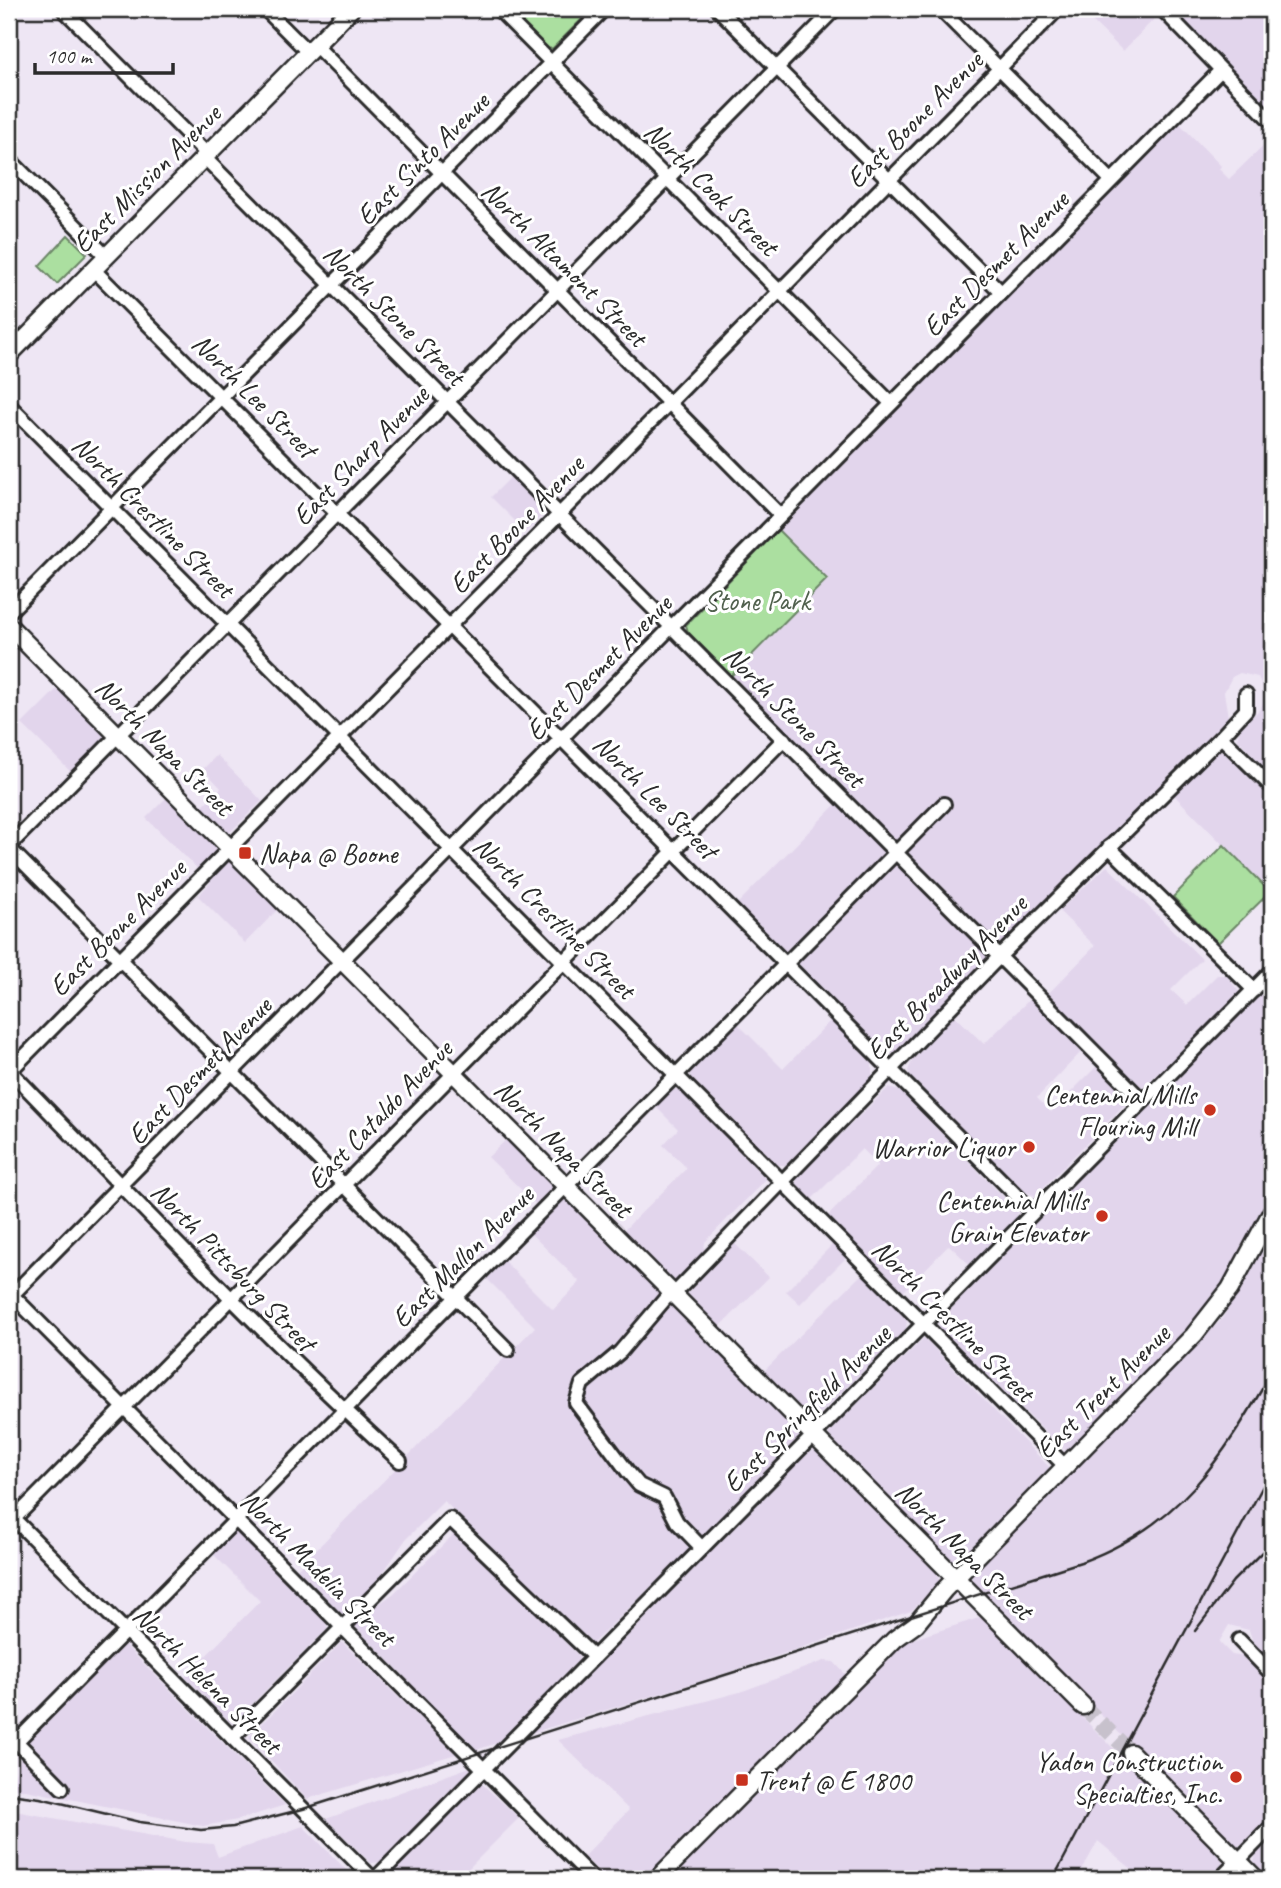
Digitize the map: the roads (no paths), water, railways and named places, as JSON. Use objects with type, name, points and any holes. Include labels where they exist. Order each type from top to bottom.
[{"type":"main road","name":"East Mission Avenue","points":[[9,355],[351,9]]},
{"type":"main road","name":"North Napa Street","points":[[9,626],[1083,1706]]},
{"type":"main road","name":"East Trent Avenue","points":[[657,1879],[895,1639],[916,1624],[944,1590],[1211,1316],[1230,1289],[1272,1211]]},
{"type":"main road","points":[[1131,1753],[1256,1879]]},
{"type":"street","name":"North Stone Street","points":[[63,9],[332,285],[1143,1101]]},
{"type":"street","name":"North Altamont Street","points":[[265,9],[441,172],[780,516]]},
{"type":"street","name":"North Cook Street","points":[[498,9],[891,403]]},
{"type":"street","name":"East Sinto Avenue","points":[[9,612],[604,9]]},
{"type":"street","points":[[718,9],[1001,292]]},
{"type":"street","name":"East Sharp Avenue","points":[[9,847],[556,289],[835,9]]},
{"type":"street","points":[[940,9],[1111,180]]},
{"type":"street","name":"East Boone Avenue","points":[[9,1071],[1058,9]]},
{"type":"street","points":[[1162,9],[1272,122]]},
{"type":"street","name":"East Desmet Avenue","points":[[10,1295],[1221,70]]},
{"type":"street","points":[[9,159],[106,256]]},
{"type":"street","name":"North Lee Street","points":[[93,269],[451,625],[1033,1212]]},
{"type":"street","name":"North Crestline Street","points":[[9,405],[1065,1466]]},
{"type":"street","name":"East Broadway Avenue","points":[[702,1548],[677,1522],[664,1497],[654,1490],[646,1490],[628,1472],[576,1403],[577,1392],[582,1384],[620,1352],[672,1294],[1000,956],[1222,737],[1246,710],[1246,694]]},
{"type":"street","points":[[1222,737],[1272,788]]},
{"type":"street","name":"East Cataldo Avenue","points":[[10,1519],[344,1186],[784,739]]},
{"type":"street","name":"East Mallon Avenue","points":[[13,1738],[125,1631],[944,804]]},
{"type":"street","points":[[9,847],[508,1350]]},
{"type":"street","points":[[1109,847],[1254,990]]},
{"type":"street","name":"East Springfield Avenue","points":[[374,1879],[1272,971]]},
{"type":"street","name":"North Pittsburg Street","points":[[9,1071],[233,1297],[278,1348],[400,1461]]},
{"type":"street","name":"North Madelia Street","points":[[10,1295],[344,1626],[593,1879]]},
{"type":"street","name":"North Helena Street","points":[[10,1519],[374,1879]]},
{"type":"street","points":[[232,1738],[450,1519],[594,1657]]},
{"type":"street","points":[[1238,1640],[1272,1674]]},
{"type":"street","points":[[13,1738],[62,1788]]},
{"type":"street","points":[[1220,1879],[1272,1826]]},
{"type":"tunnel","points":[[1083,1706],[1131,1753]]},
{"type":"railway","points":[[9,1794],[40,1798],[140,1822],[201,1830],[233,1827],[303,1809],[1081,1562],[1116,1547],[1145,1530],[1195,1486],[1235,1434],[1272,1372]]},
{"type":"railway","points":[[1053,1879],[1272,1469]]},
{"type":"railway","points":[[1195,1631],[1233,1581],[1272,1542]]},
{"type":"place","name":"Napa @ Boone","points":[[245,853]]},
{"type":"place","name":"Centennial Mills Flouring Mill","points":[[1210,1110]]},
{"type":"place","name":"Warrior Liquor","points":[[1029,1147]]},
{"type":"place","name":"Centennial Mills Grain Elevator","points":[[1102,1216]]},
{"type":"place","name":"Yadon Construction Specialties, Inc.","points":[[1236,1777]]},
{"type":"place","name":"Trent @ E 1800","points":[[742,1780]]},
{"type":"park label","name":"Stone Park","points":[[757,600]]}]
